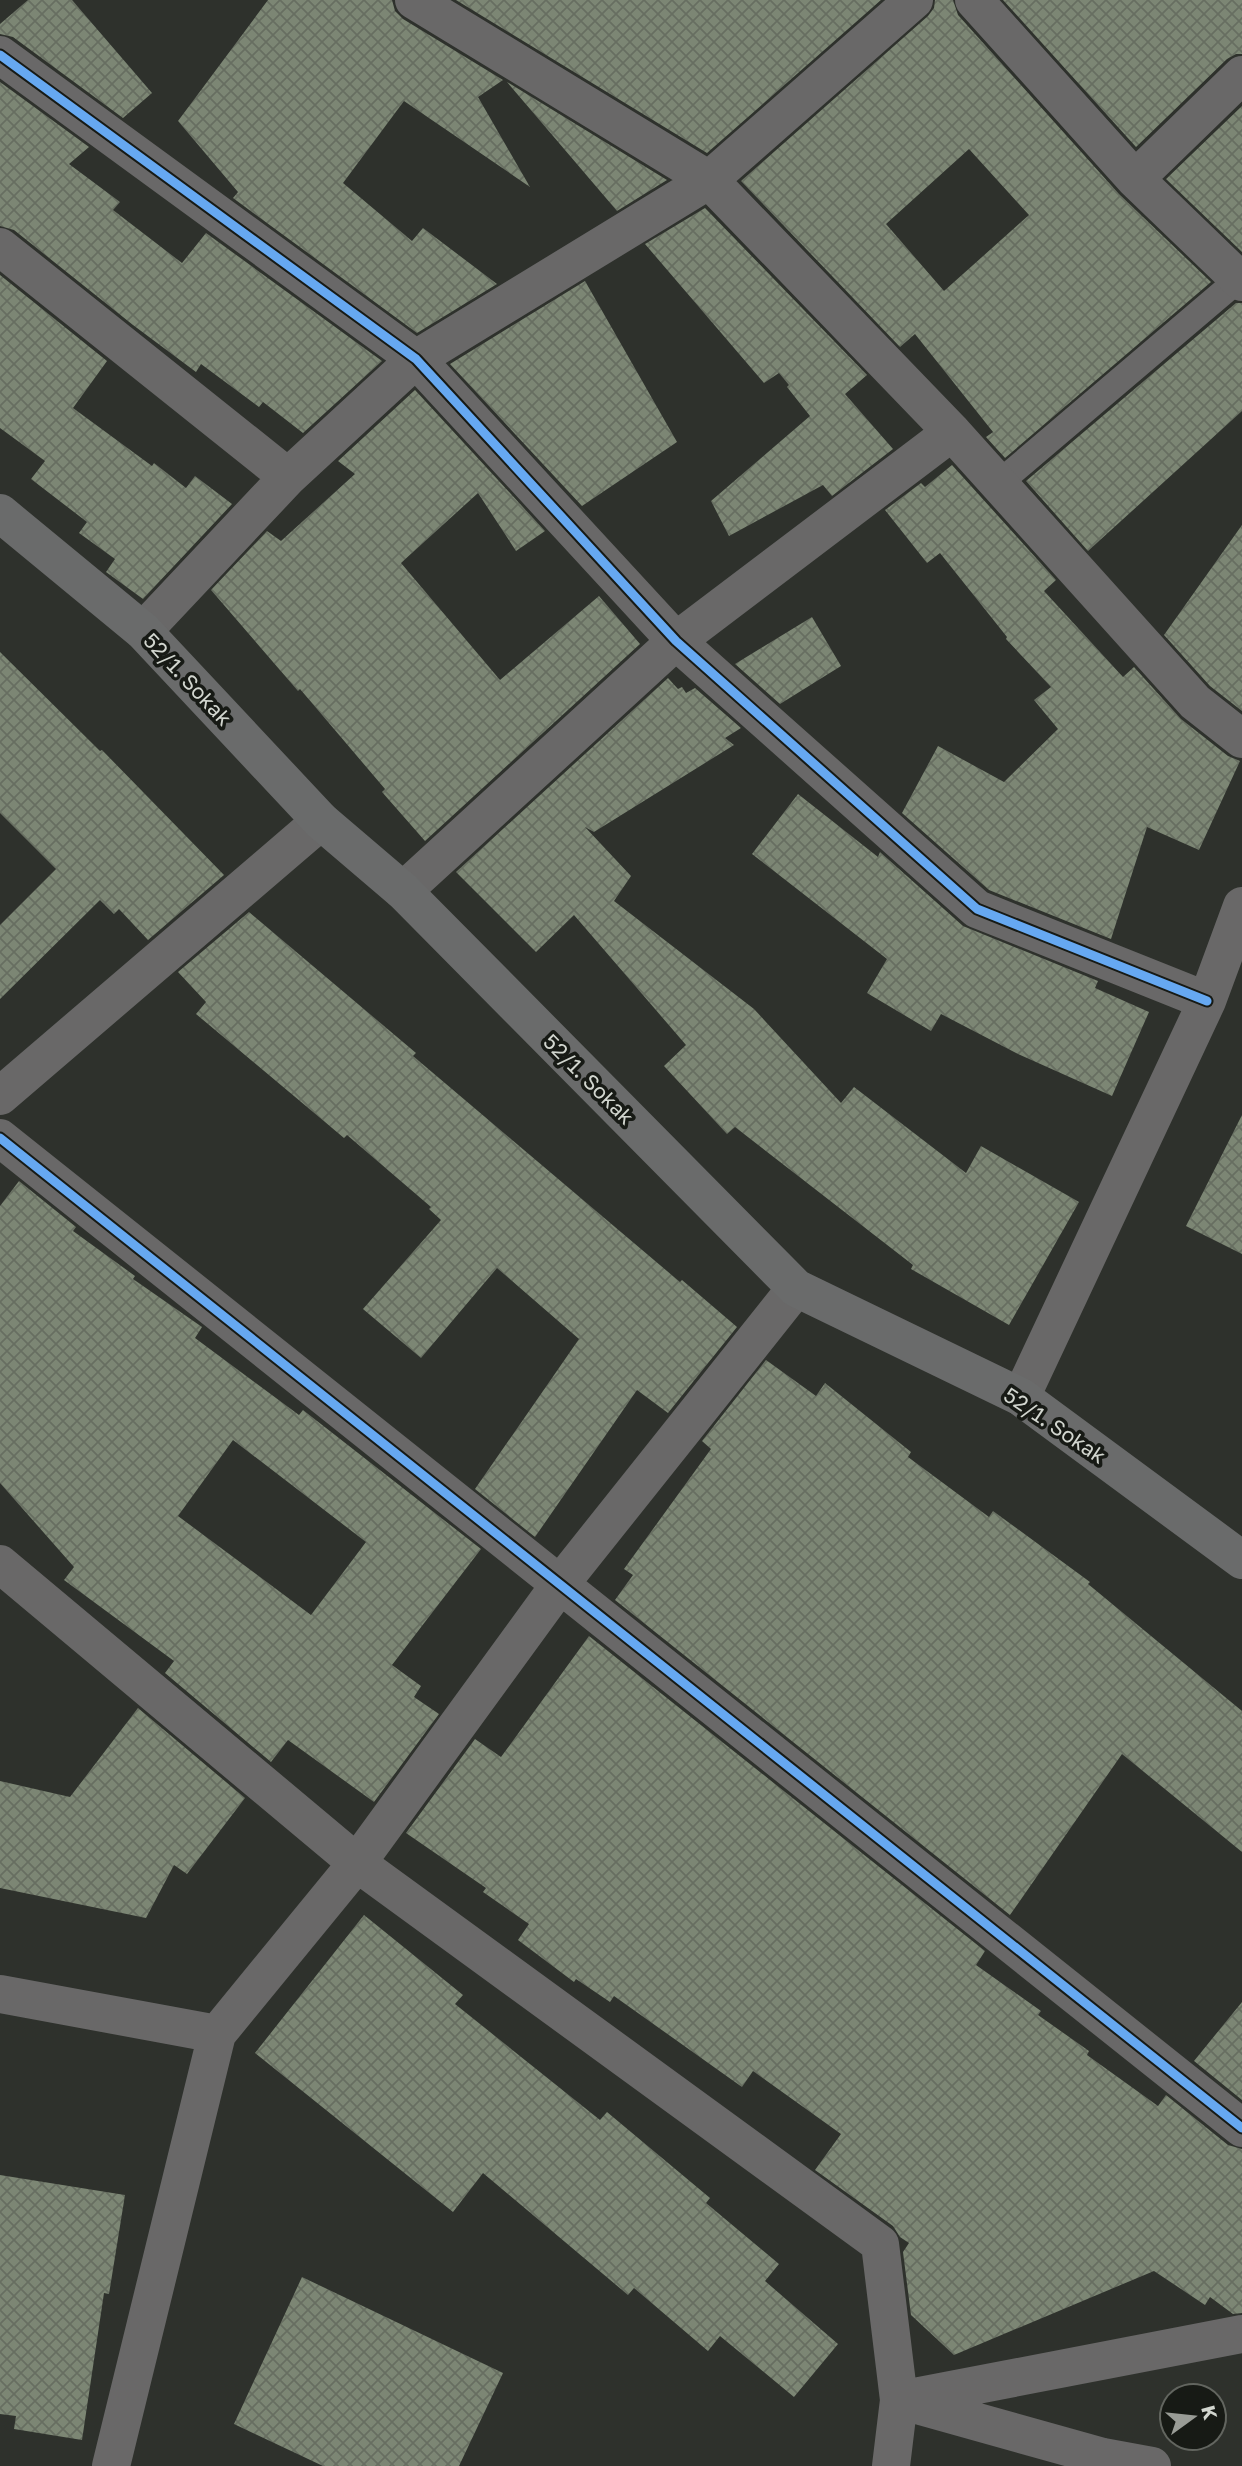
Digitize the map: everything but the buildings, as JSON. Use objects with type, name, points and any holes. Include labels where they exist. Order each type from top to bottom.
[{"type":"main road","name":"52/1. Sokak","points":[[0,513],[143,631],[320,821],[403,891],[796,1288],[1021,1397],[1242,1560]]},
{"type":"street","points":[[414,0],[709,180],[952,432],[1195,702],[1242,739]]},
{"type":"street","points":[[143,631],[288,477],[416,359],[709,180],[914,0]]},
{"type":"street","points":[[974,0],[1135,179],[1240,280]]},
{"type":"street","points":[[0,55],[416,359],[676,641],[977,909],[1208,1000]]},
{"type":"street","points":[[1135,179],[1242,75]]},
{"type":"street","points":[[0,247],[288,477]]},
{"type":"street","points":[[403,891],[676,641],[952,432]]},
{"type":"street","points":[[0,1096],[320,821]]},
{"type":"street","points":[[1021,1397],[1208,1000],[1242,906]]},
{"type":"street","points":[[0,1138],[1242,2128]]},
{"type":"street","points":[[111,2466],[217,2034],[357,1863],[561,1583],[796,1288]]},
{"type":"street","points":[[0,1564],[357,1863],[880,2245],[900,2400],[891,2466]]},
{"type":"street","points":[[0,1994],[217,2034]]},
{"type":"street","points":[[900,2400],[1242,2334]]},
{"type":"street","points":[[900,2400],[1103,2456],[1152,2466]]},
{"type":"lane","points":[[998,484],[1240,280]]},
{"type":"cycle path","points":[[0,55],[416,359],[676,641],[977,909],[1207,1001]]},
{"type":"cycle path","points":[[0,1138],[1242,2128]]}]
